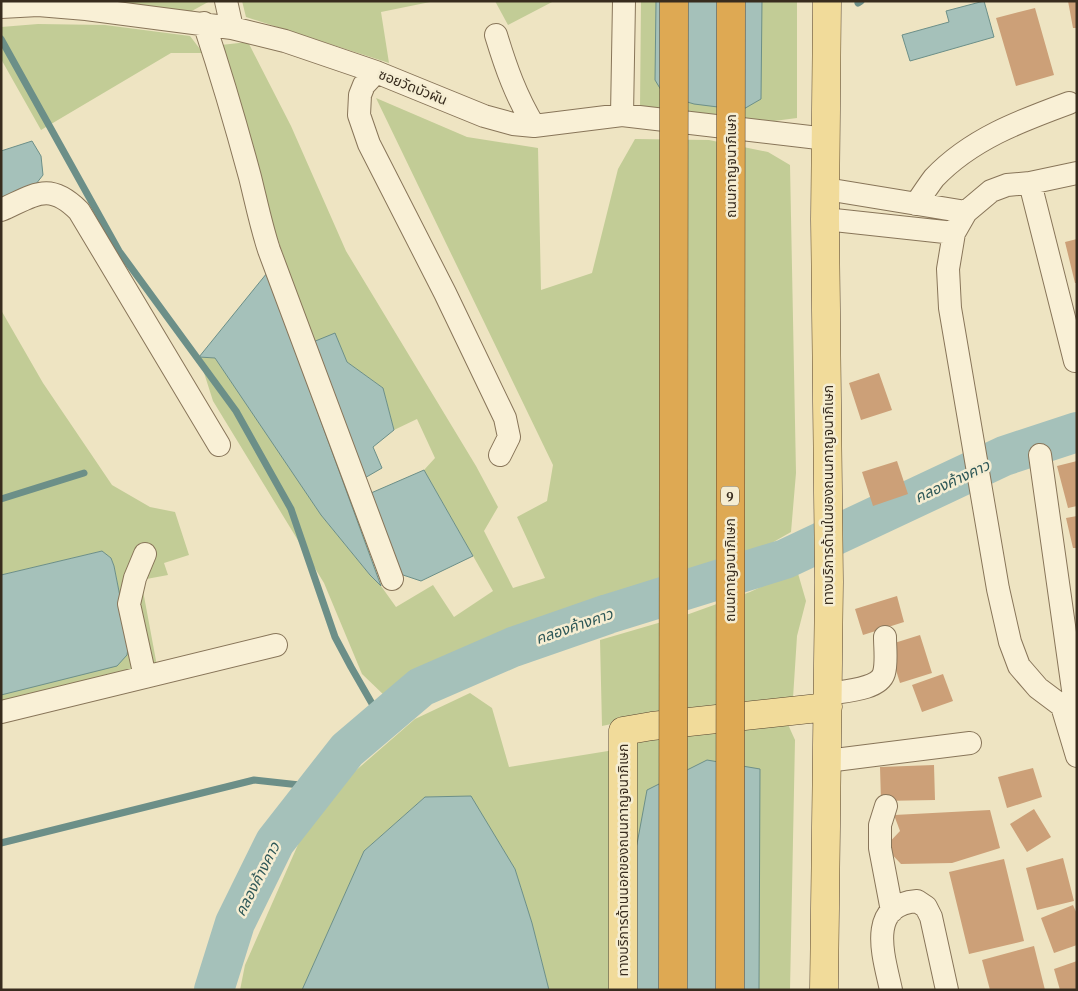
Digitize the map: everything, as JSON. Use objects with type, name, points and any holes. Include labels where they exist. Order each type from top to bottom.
[{"type":"highway","points":[[673,990],[674,1]]},
{"type":"highway","name":"ถนนกาญจนาภิเษก","points":[[730,990],[731,1]]},
{"type":"main road","name":"ทางบริการด้านในของถนนกาญจนาภิเษก","points":[[824,990],[829,582],[825,219],[827,1]]},
{"type":"main road","name":"ทางบริการด้านนอกของถนนกาญจนาภิเษก","points":[[623,990],[623,731],[828,700]]},
{"type":"street","points":[[226,1],[232,28]]},
{"type":"street","points":[[622,115],[624,1]]},
{"type":"street","name":"ซอยวัดบัวผัน","points":[[1,7],[38,5],[86,9],[232,28],[285,41],[376,72],[484,116],[513,124],[534,126],[622,115],[827,139]]},
{"type":"street","points":[[204,23],[224,82],[250,178],[260,224],[392,579]]},
{"type":"street","points":[[496,35],[506,71],[519,100],[534,126]]},
{"type":"street","points":[[376,72],[364,84],[360,96],[359,115],[369,144],[445,293],[505,418],[509,437],[500,455]]},
{"type":"street","points":[[916,204],[933,179],[952,162],[988,136],[1015,123],[1069,103]]},
{"type":"street","points":[[1072,710],[1038,688],[1019,666],[1010,642],[998,589],[950,308],[948,269],[954,233],[966,212],[991,191],[1007,186],[1077,173]]},
{"type":"street","points":[[1030,183],[1076,360]]},
{"type":"street","points":[[826,189],[966,212]]},
{"type":"street","points":[[1,210],[36,194],[52,193],[67,199],[79,211],[219,445]]},
{"type":"street","points":[[825,219],[954,233]]},
{"type":"street","points":[[1040,455],[1077,756]]},
{"type":"street","points":[[145,554],[135,578],[129,604],[145,677]]},
{"type":"street","points":[[828,700],[873,686],[880,680],[884,672],[885,637]]},
{"type":"street","points":[[1,712],[276,645]]},
{"type":"street","points":[[827,761],[970,742]]},
{"type":"street","points":[[886,806],[880,825],[880,848],[892,910]]},
{"type":"street","points":[[890,990],[881,940],[883,925],[892,910],[905,902],[917,901],[926,907],[931,917],[946,990]]},
{"type":"green space","points":[[114,1],[210,1],[190,12]]},
{"type":"green space","points":[[242,1],[435,1],[381,12],[389,63],[246,17]]},
{"type":"green space","points":[[495,1],[554,1],[508,25]]},
{"type":"green space","points":[[641,1],[797,1],[797,118],[774,121],[640,107]]},
{"type":"green space","points":[[38,24],[105,25],[190,36],[203,53],[171,53],[41,130],[1,59],[1,27]]},
{"type":"green space","points":[[248,42],[291,126],[346,251],[476,466],[498,507],[484,531],[513,588],[545,578],[517,517],[547,501],[553,465],[376,98],[467,137],[538,148],[541,290],[592,273],[618,169],[635,139],[709,140],[768,152],[790,165],[796,473],[791,532],[749,556],[635,587],[612,605],[549,625],[414,677],[386,697],[362,674],[324,583],[213,401],[199,357],[215,358],[321,515],[381,586],[396,607],[433,585],[454,617],[493,591],[424,470],[435,458],[417,419],[394,430],[383,388],[347,362],[335,334],[313,342],[261,190],[221,45]]},
{"type":"green space","points":[[1,310],[43,383],[112,485],[150,507],[175,512],[189,555],[164,563],[168,575],[141,580],[157,666],[1,705],[1,695],[116,666],[129,642],[114,566],[111,558],[102,551],[1,575]]},
{"type":"green space","points":[[797,570],[806,601],[797,636],[793,698],[645,717],[602,726],[600,640],[689,614],[750,592]]},
{"type":"green space","points":[[470,693],[492,708],[509,767],[608,751],[644,738],[786,720],[795,740],[790,990],[549,990],[532,923],[515,869],[470,796],[425,797],[364,851],[302,990],[240,990],[245,965],[315,806],[415,719]]},
{"type":"water","points":[[656,1],[762,1],[761,99],[742,110],[694,104],[664,95],[655,80]]},
{"type":"water","points":[[984,1],[994,37],[910,61],[902,35],[949,22],[946,11]]},
{"type":"water","points":[[32,141],[41,156],[43,175],[36,184],[1,198],[1,151]]},
{"type":"water","points":[[267,273],[381,586],[321,515],[215,358],[199,357]]},
{"type":"water","points":[[335,333],[347,362],[383,388],[394,430],[373,447],[382,468],[363,479],[313,342]]},
{"type":"water","points":[[424,470],[473,556],[421,581],[400,574],[371,493]]},
{"type":"water","points":[[102,551],[111,558],[114,566],[129,642],[127,655],[117,666],[1,695],[1,575]]},
{"type":"water","points":[[707,760],[760,769],[759,990],[620,990],[628,876],[637,844],[647,790]]},
{"type":"water","points":[[471,796],[515,869],[532,923],[549,990],[302,990],[364,851],[425,797]]},
{"type":"building","points":[[1068,1],[1077,1],[1077,28],[1073,28]]},
{"type":"building","points":[[1035,8],[1054,75],[1016,86],[996,18]]},
{"type":"building","points":[[1077,239],[1077,283],[1075,283],[1065,242]]},
{"type":"building","points":[[879,373],[892,410],[861,420],[849,383]]},
{"type":"building","points":[[897,461],[908,494],[873,506],[862,472]]},
{"type":"building","points":[[1077,461],[1077,506],[1068,508],[1057,466]]},
{"type":"building","points":[[1077,516],[1077,548],[1073,548],[1066,518]]},
{"type":"building","points":[[897,596],[904,622],[863,635],[855,609]]},
{"type":"building","points":[[920,635],[932,673],[900,683],[888,645]]},
{"type":"building","points":[[943,674],[953,701],[922,712],[912,685]]},
{"type":"building","points":[[934,765],[935,800],[881,801],[880,767]]},
{"type":"building","points":[[1033,768],[1042,797],[1007,808],[998,777]]},
{"type":"building","points":[[1034,809],[1051,837],[1027,852],[1010,824]]},
{"type":"building","points":[[990,810],[1000,848],[952,863],[901,864],[885,847],[900,831],[894,815]]},
{"type":"building","points":[[1063,858],[1074,901],[1037,910],[1026,868]]},
{"type":"building","points":[[1004,859],[1024,941],[969,954],[949,872]]},
{"type":"building","points":[[1073,905],[1077,914],[1077,945],[1054,953],[1041,918]]},
{"type":"building","points":[[1034,946],[1045,990],[990,990],[982,960]]},
{"type":"building","points":[[1077,961],[1077,990],[1060,990],[1054,969]]},
{"type":"waterway","points":[[1,39],[119,251],[236,411],[291,509],[335,637],[382,721]]},
{"type":"waterway","name":"คลองค้างคาว","points":[[214,990],[235,923],[275,842],[347,750],[421,687],[513,647],[608,614],[785,559],[1004,456],[1077,432]]},
{"type":"waterway","points":[[1,499],[84,473]]},
{"type":"waterway","points":[[1,843],[254,780],[318,787]]}]
